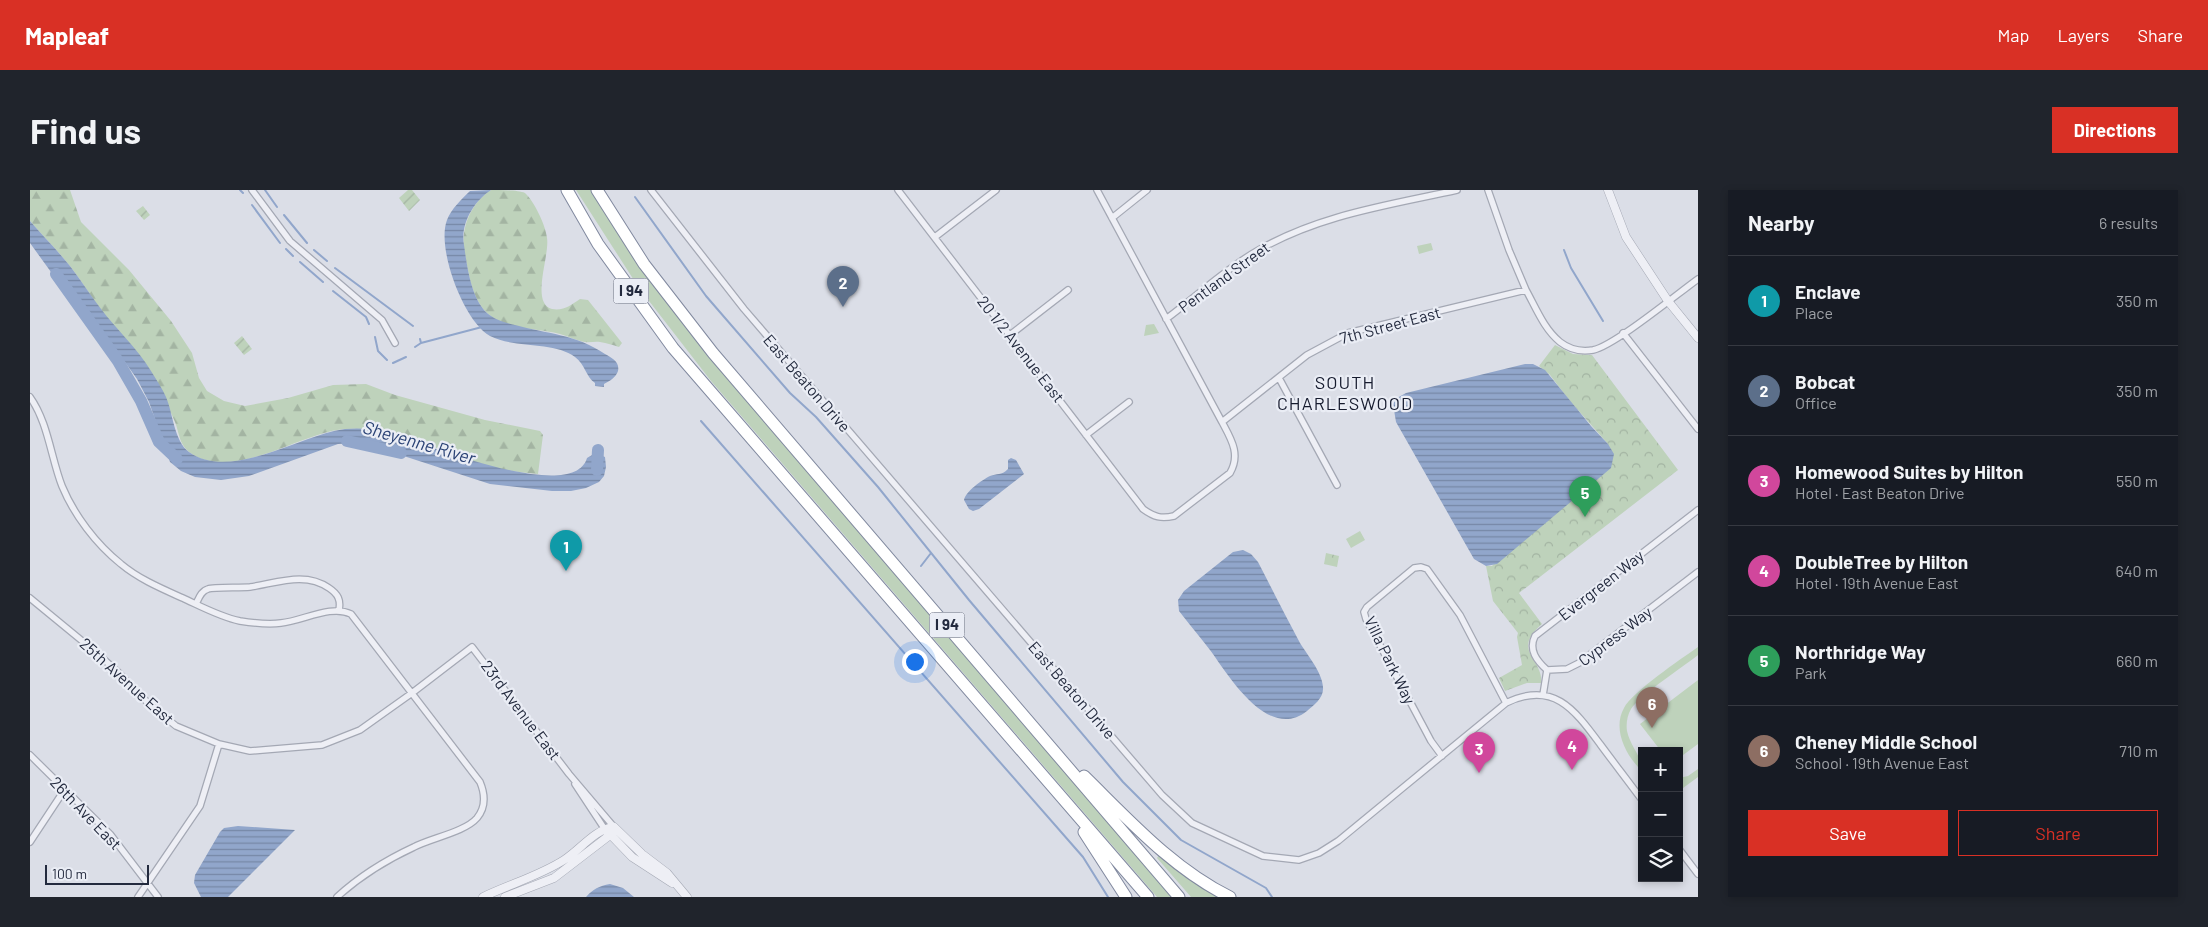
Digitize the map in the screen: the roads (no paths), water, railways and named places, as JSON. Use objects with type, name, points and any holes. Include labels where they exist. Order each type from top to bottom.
[{"type":"highway","name":"I 94","points":[[567,190],[598,244],[673,348],[1148,897]]},
{"type":"highway","name":"I 94","points":[[597,190],[644,264],[713,354],[1179,897]]},
{"type":"highway","points":[[1035,729],[1162,852],[1230,897]]},
{"type":"highway","points":[[1033,762],[1091,842],[1126,897]]},
{"type":"street","points":[[252,190],[290,241],[382,320],[395,342]]},
{"type":"street","name":"East Beaton Drive","points":[[651,190],[756,323],[1162,795],[1192,823],[1263,856],[1299,860],[1318,853],[1338,841],[1506,703],[1529,694],[1556,698],[1566,704],[1589,729],[1638,795]]},
{"type":"street","name":"20 1/2 Avenue East","points":[[898,190],[1143,509],[1153,516],[1164,518],[1174,516],[1230,473],[1235,464],[1236,454],[1222,422]]},
{"type":"street","points":[[934,237],[996,190]]},
{"type":"street","points":[[1097,190],[1222,422]]},
{"type":"street","points":[[1112,218],[1147,190]]},
{"type":"street","name":"Pentland Street","points":[[1166,320],[1240,262],[1278,239],[1333,218],[1457,190]]},
{"type":"street","points":[[1488,190],[1508,250],[1526,290],[1551,334],[1570,348],[1582,351],[1594,350],[1603,346],[1624,333],[1698,278]]},
{"type":"street","points":[[1608,190],[1626,237],[1668,301],[1698,338]]},
{"type":"street","points":[[1010,335],[1068,290]]},
{"type":"street","name":"7th Street East","points":[[1222,422],[1307,355],[1348,333],[1526,290]]},
{"type":"street","points":[[1624,333],[1698,429]]},
{"type":"street","points":[[1279,378],[1337,486]]},
{"type":"street","points":[[30,397],[41,419],[57,474],[67,499],[79,519],[120,563],[166,590],[196,604],[239,620],[263,624],[294,621],[328,611],[339,610],[351,614],[480,782],[484,795],[483,808],[467,826],[434,838],[397,855],[364,876],[337,897]]},
{"type":"street","points":[[1086,435],[1129,402]]},
{"type":"street","name":"Evergreen Way","points":[[1547,670],[1539,663],[1533,650],[1535,636],[1698,510]]},
{"type":"street","name":"Villa Park Way","points":[[1442,756],[1431,741],[1366,620],[1364,612],[1367,607],[1414,568],[1421,567],[1427,570],[1460,614],[1506,703]]},
{"type":"street","name":"Cypress Way","points":[[1547,670],[1567,669],[1579,664],[1698,572]]},
{"type":"street","points":[[196,604],[205,590],[211,588],[250,587],[299,578],[310,579],[324,584],[334,591],[339,596],[341,603],[339,610]]},
{"type":"street","name":"25th Avenue East","points":[[30,598],[98,654],[149,704],[176,726],[219,744],[250,751],[322,745],[360,730],[472,647]]},
{"type":"street","name":"23rd Avenue East","points":[[472,647],[569,774],[614,827],[642,854],[667,873],[687,897]]},
{"type":"street","points":[[1543,695],[1547,670]]},
{"type":"street","points":[[138,897],[200,806],[219,744]]},
{"type":"street","name":"26th Ave East","points":[[30,755],[110,834],[158,897]]},
{"type":"street","name":"23rd Avenue East","points":[[569,774],[610,835],[632,857],[680,888]]},
{"type":"street","points":[[30,842],[65,789]]},
{"type":"street","points":[[483,897],[547,870],[564,860],[604,828],[614,827]]},
{"type":"street","points":[[505,897],[514,896],[554,878],[610,835],[614,827]]},
{"type":"street","points":[[1683,854],[1698,874]]},
{"type":"street","points":[[511,885],[514,896]]},
{"type":"water","points":[[491,190],[474,207],[464,229],[463,237],[467,262],[473,290],[477,299],[487,313],[497,319],[572,338],[594,347],[613,359],[618,365],[618,371],[612,379],[604,384],[604,387],[595,386],[595,383],[578,360],[566,352],[545,347],[511,343],[490,336],[480,328],[462,301],[445,248],[447,220],[457,204],[470,191]]},
{"type":"water","points":[[30,221],[70,266],[101,309],[145,363],[166,397],[177,434],[184,447],[189,452],[205,460],[222,462],[241,460],[334,431],[360,428],[386,432],[460,457],[526,473],[554,475],[576,471],[587,458],[592,455],[598,455],[605,457],[606,467],[604,476],[599,482],[586,488],[571,491],[552,491],[490,484],[379,448],[356,443],[338,444],[249,476],[221,480],[195,477],[181,471],[170,462],[149,402],[137,379],[92,316],[74,295],[56,279],[30,243]]},
{"type":"water","points":[[1525,364],[1533,364],[1545,370],[1608,444],[1614,454],[1611,468],[1497,564],[1486,566],[1474,559],[1396,422],[1393,404],[1397,398],[1406,393]]},
{"type":"water","points":[[1011,458],[1016,460],[1024,474],[979,509],[973,511],[969,509],[964,500],[968,493],[992,475],[1001,474],[1006,471],[1008,469],[1008,460]]},
{"type":"water","points":[[1243,550],[1251,554],[1258,562],[1322,681],[1323,691],[1318,701],[1307,711],[1292,718],[1278,718],[1264,712],[1251,702],[1179,611],[1178,600],[1184,591],[1233,552]]},
{"type":"water","points":[[238,826],[295,830],[228,897],[201,897],[194,883],[195,875],[220,832],[224,828]]},
{"type":"water","points":[[610,884],[623,888],[634,897],[586,897],[596,888]]},
{"type":"waterway","points":[[240,190],[243,193]]},
{"type":"waterway","points":[[265,190],[277,207]]},
{"type":"waterway","points":[[635,197],[706,296],[790,393],[816,417],[878,487],[969,600],[1123,782],[1181,840],[1266,888],[1272,897]]},
{"type":"waterway","points":[[252,205],[280,243]]},
{"type":"waterway","points":[[284,215],[307,243]]},
{"type":"waterway","points":[[286,249],[293,256]]},
{"type":"waterway","points":[[314,250],[327,261]]},
{"type":"waterway","points":[[1564,250],[1571,268],[1603,321]]},
{"type":"waterway","points":[[300,262],[323,282]]},
{"type":"waterway","points":[[335,268],[413,326]]},
{"type":"waterway","name":"Sheyenne River","points":[[56,274],[118,361],[141,401],[159,442],[177,459]]},
{"type":"waterway","points":[[333,291],[366,317],[369,324]]},
{"type":"waterway","points":[[420,339],[421,343],[482,327]]},
{"type":"waterway","points":[[375,337],[378,351],[387,360]]},
{"type":"waterway","points":[[415,347],[421,343]]},
{"type":"waterway","points":[[393,363],[406,357]]},
{"type":"waterway","points":[[701,421],[1083,857],[1108,897]]},
{"type":"waterway","name":"Sheyenne River","points":[[347,441],[401,453]]},
{"type":"waterway","name":"Sheyenne River","points":[[597,470],[598,450]]},
{"type":"waterway","points":[[921,566],[931,553]]},
{"type":"place","name":"Bobcat","points":[[843,307]]},
{"type":"place","name":"Northridge Way","points":[[1585,517]]},
{"type":"place","name":"Enclave","points":[[566,571]]},
{"type":"place","name":"Cheney Middle School","points":[[1652,728]]},
{"type":"place","name":"DoubleTree by Hilton","points":[[1572,770]]},
{"type":"place","name":"Homewood Suites by Hilton","points":[[1479,773]]},
{"type":"district","name":"SOUTH CHARLESWOOD","points":[[1345,393]]}]
